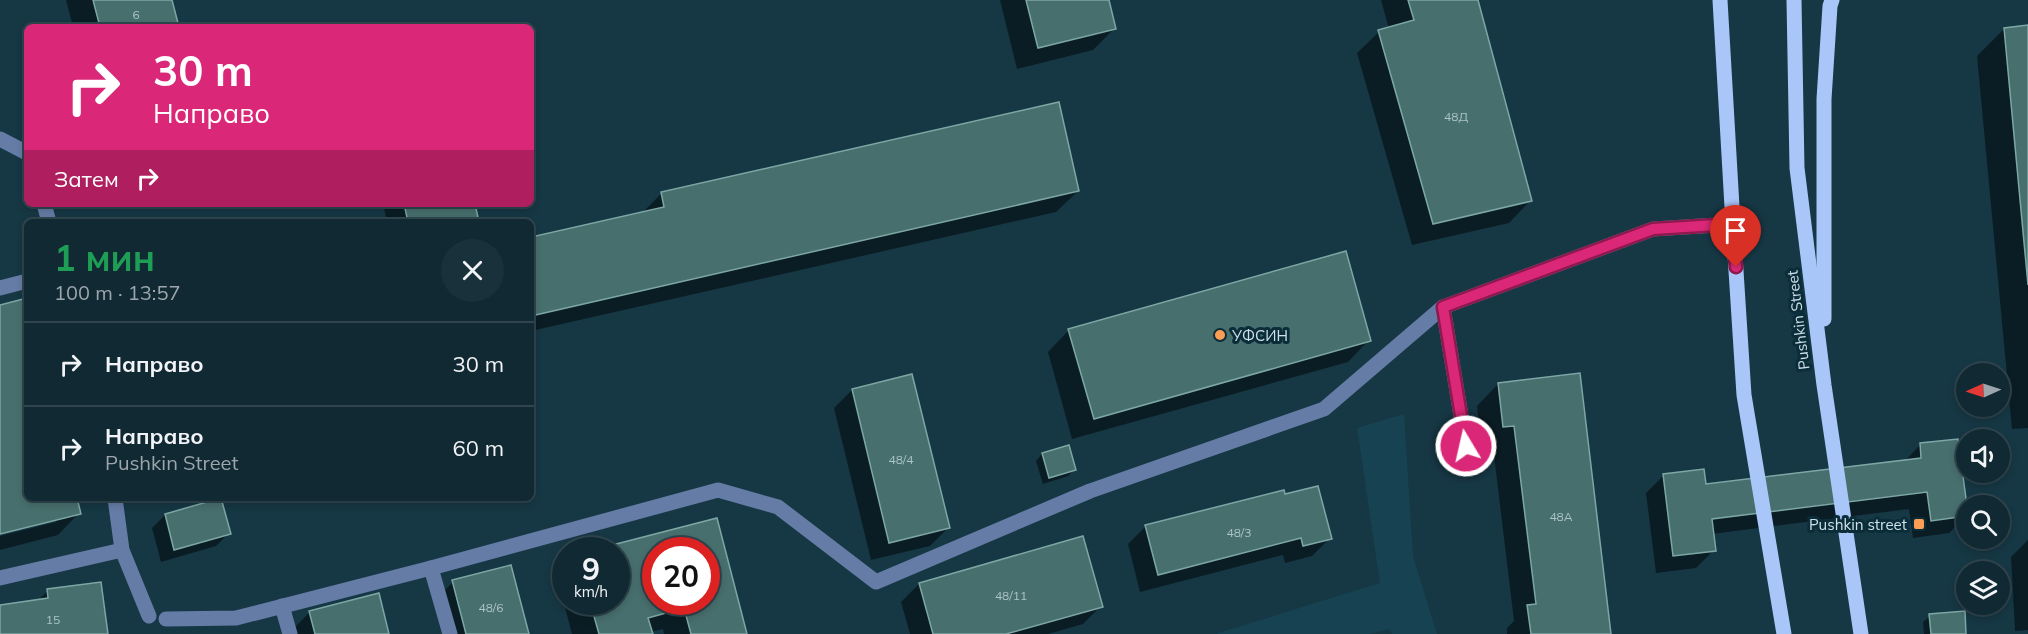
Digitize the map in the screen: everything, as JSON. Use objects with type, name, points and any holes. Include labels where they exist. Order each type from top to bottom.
[{"type":"main road","points":[[1720,0],[1744,395],[1784,634]]},
{"type":"main road","name":"Pushkin Street","points":[[1794,0],[1797,168],[1824,385],[1861,634]]},
{"type":"main road","points":[[1824,385],[1824,99],[1832,0]]},
{"type":"street","points":[[0,139],[24,151]]},
{"type":"street","points":[[166,618],[236,618],[718,490],[778,507],[876,582],[1090,491],[1324,409],[1443,307],[1653,229],[1732,224]]},
{"type":"street","points":[[0,288],[24,282]]},
{"type":"street","points":[[1443,307],[1466,446]]},
{"type":"street","points":[[115,501],[122,550],[149,616]]},
{"type":"street","points":[[0,578],[122,550]]},
{"type":"street","points":[[431,568],[450,634]]},
{"type":"street","points":[[282,606],[290,634]]},
{"type":"shaded area","points":[[1404,414],[1413,556],[1437,634],[1392,634],[1389,629],[1370,634],[1215,634],[1380,583],[1357,428]]},
{"type":"building","points":[[93,0],[172,0],[178,24],[99,24]]},
{"type":"building","points":[[1026,0],[1109,0],[1116,29],[1038,48]]},
{"type":"building","points":[[1408,0],[1478,0],[1532,201],[1433,224],[1378,30],[1414,20]]},
{"type":"building","points":[[2028,25],[2028,285],[2004,28]]},
{"type":"building","points":[[1059,102],[1079,191],[534,315],[534,236],[664,207],[661,192]]},
{"type":"building","points":[[405,207],[476,207],[478,219],[407,219]]},
{"type":"building","name":"УФСИН","points":[[1346,251],[1371,341],[1094,419],[1068,329]]},
{"type":"building","points":[[24,299],[24,501],[78,501],[81,514],[0,534],[0,305]]},
{"type":"building","points":[[1580,373],[1611,634],[1531,634],[1527,605],[1536,604],[1514,426],[1503,427],[1498,383]]},
{"type":"building","points":[[912,374],[950,528],[889,543],[852,389]]},
{"type":"building","points":[[1956,439],[1956,483],[1964,483],[1966,495],[1956,495],[1956,517],[1931,521],[1927,492],[1712,519],[1716,551],[1673,556],[1663,474],[1704,469],[1706,484],[1921,458],[1920,443]]},
{"type":"building","points":[[1069,445],[1076,470],[1049,478],[1042,453]]},
{"type":"building","points":[[1318,486],[1332,539],[1303,546],[1301,538],[1158,575],[1145,525],[1284,490],[1285,494]]},
{"type":"building","points":[[210,501],[222,501],[231,534],[174,550],[165,514]]},
{"type":"building","points":[[717,518],[747,634],[691,634],[686,615],[720,615],[720,537],[643,537]]},
{"type":"building","points":[[1083,536],[1103,607],[1006,634],[933,634],[919,583]]},
{"type":"building","points":[[642,537],[642,615],[659,615],[648,618],[653,634],[599,634],[594,615],[630,615],[630,540]]},
{"type":"building","points":[[511,565],[529,634],[466,634],[452,580]]},
{"type":"building","points":[[101,582],[108,634],[0,634],[0,605],[48,598],[47,589]]},
{"type":"building","points":[[379,593],[389,634],[315,634],[309,611]]},
{"type":"building","points":[[1956,612],[1956,615],[1965,615],[1966,634],[1931,634],[1929,614]]},
{"type":"place","name":"УФСИН","points":[[1220,335]]},
{"type":"place","name":"Pushkin street","points":[[1919,524]]},
{"type":"route","points":[[1466,446],[1443,307],[1653,229],[1732,224],[1736,267]]}]
